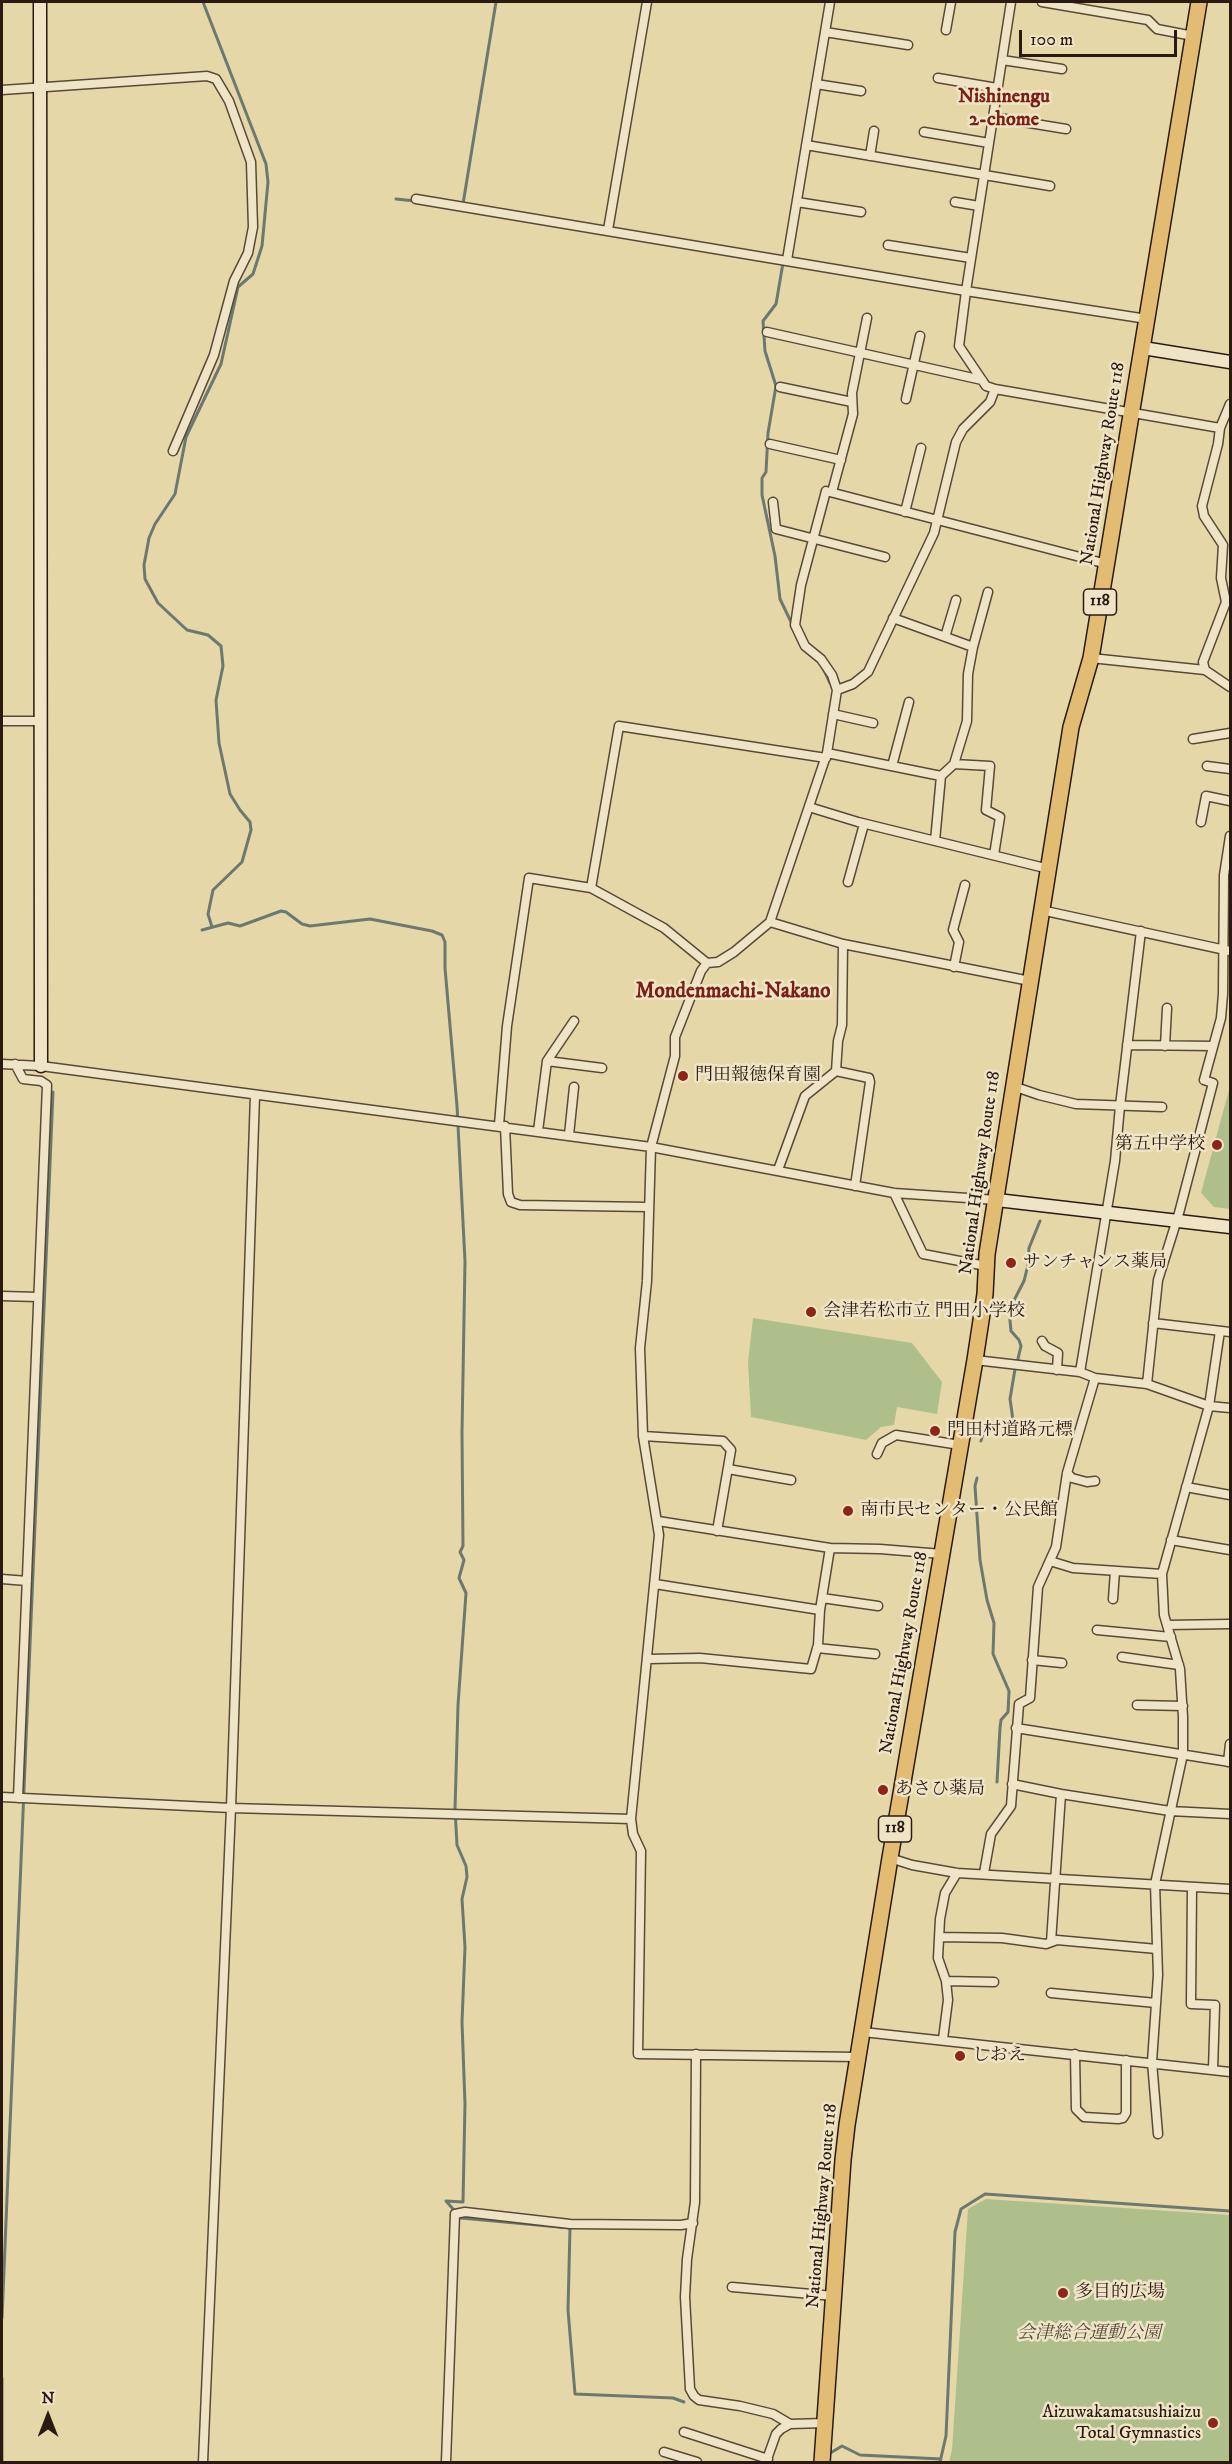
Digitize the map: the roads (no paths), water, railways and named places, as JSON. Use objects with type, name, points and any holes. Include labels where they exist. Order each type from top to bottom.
[{"type":"highway","name":"National Highway Route 118","points":[[822,2463],[843,2160],[858,2057],[975,1360],[985,1294],[986,1266],[1041,910],[1075,710],[1091,658],[1199,2]]},
{"type":"street","points":[[40,2],[41,1066]]},
{"type":"street","points":[[608,230],[647,2]]},
{"type":"street","points":[[787,261],[830,2]]},
{"type":"street","points":[[946,30],[951,2]]},
{"type":"street","points":[[1011,2],[959,346],[986,386],[995,390],[1220,428]]},
{"type":"street","points":[[1042,2],[1148,20],[1157,29],[1194,36]]},
{"type":"street","points":[[825,32],[908,45]]},
{"type":"street","points":[[1002,60],[1062,69]]},
{"type":"street","points":[[2,90],[207,76],[216,79],[229,101],[251,162],[252,227],[248,253],[234,281],[214,354],[173,450]]},
{"type":"street","points":[[938,78],[998,88]]},
{"type":"street","points":[[816,84],[861,91]]},
{"type":"street","points":[[993,117],[1066,129]]},
{"type":"street","points":[[870,156],[874,131]]},
{"type":"street","points":[[924,132],[989,143]]},
{"type":"street","points":[[806,146],[1050,186]]},
{"type":"street","points":[[416,199],[1147,319]]},
{"type":"street","points":[[797,202],[861,212]]},
{"type":"street","points":[[955,202],[979,206]]},
{"type":"street","points":[[888,245],[971,258]]},
{"type":"street","points":[[832,492],[853,414],[852,402],[859,353],[867,318]]},
{"type":"street","points":[[767,332],[982,380]]},
{"type":"street","points":[[906,399],[920,336]]},
{"type":"street","points":[[1143,348],[1230,362]]},
{"type":"street","points":[[780,387],[852,402]]},
{"type":"street","points":[[837,690],[853,684],[868,672],[926,553],[938,521],[956,442],[963,429],[990,402],[995,390]]},
{"type":"street","points":[[1205,670],[1203,662],[1226,602],[1221,579],[1223,545],[1204,516],[1202,506],[1220,428],[1230,404]]},
{"type":"street","points":[[770,444],[841,460]]},
{"type":"street","points":[[905,512],[921,448]]},
{"type":"street","points":[[648,1207],[520,1204],[511,1202],[508,1194],[502,1126],[507,1026],[529,878],[591,888],[664,928],[707,963],[718,962],[734,952],[770,922],[826,756],[837,690],[832,675],[821,658],[805,646],[795,625],[801,585],[826,490],[1107,564]]},
{"type":"street","points":[[772,502],[776,529],[885,557]]},
{"type":"street","points":[[935,841],[941,776],[954,764],[967,721],[967,681],[973,647],[988,592]]},
{"type":"street","points":[[945,637],[956,600]]},
{"type":"street","points":[[893,618],[973,647]]},
{"type":"street","points":[[1091,658],[1205,670],[1230,687]]},
{"type":"street","points":[[892,766],[909,702]]},
{"type":"street","points":[[833,714],[873,723]]},
{"type":"street","points":[[2,721],[40,721]]},
{"type":"street","points":[[591,888],[619,726],[892,766],[941,776]]},
{"type":"street","points":[[1193,740],[1230,734]]},
{"type":"street","points":[[954,764],[990,766],[986,810],[1000,817],[994,855]]},
{"type":"street","points":[[1207,766],[1230,769]]},
{"type":"street","points":[[1201,822],[1206,796],[1230,801]]},
{"type":"street","points":[[809,807],[864,824],[1049,868]]},
{"type":"street","points":[[848,882],[864,824]]},
{"type":"street","points":[[1148,1384],[1158,1280],[1177,1219],[1213,1083],[1204,1080],[1221,1018],[1226,950],[1225,859],[1230,836]]},
{"type":"street","points":[[954,967],[959,942],[953,930],[965,885]]},
{"type":"street","points":[[1041,910],[1226,950]]},
{"type":"street","points":[[770,922],[843,944],[1030,981]]},
{"type":"street","points":[[1080,1372],[1115,1161],[1141,931]]},
{"type":"street","points":[[778,1170],[805,1096],[836,1071],[838,1041],[842,1025],[843,944]]},
{"type":"street","points":[[707,963],[701,971],[675,1036],[675,1056],[651,1147],[647,1281],[640,1348],[643,1436],[658,1521],[655,1584],[631,1819],[633,1834],[641,1851],[638,2054],[858,2057]]},
{"type":"street","points":[[1166,1046],[1167,1008]]},
{"type":"street","points":[[538,1131],[547,1061],[574,1022]]},
{"type":"street","points":[[1127,1045],[1213,1046]]},
{"type":"street","points":[[547,1061],[602,1068]]},
{"type":"street","points":[[2,1064],[41,1066],[569,1135],[651,1147],[894,1193],[997,1200],[1177,1219],[1230,1227]]},
{"type":"street","points":[[15,1065],[18,1074],[23,1079],[41,1081],[47,1085],[18,1798]]},
{"type":"street","points":[[836,1071],[868,1078],[870,1082],[855,1186]]},
{"type":"street","points":[[1013,1086],[1076,1104],[1162,1107]]},
{"type":"street","points":[[569,1135],[574,1087]]},
{"type":"street","points":[[203,2463],[231,1808],[255,1095]]},
{"type":"street","points":[[894,1193],[923,1254],[986,1266]]},
{"type":"street","points":[[2,1296],[39,1297]]},
{"type":"street","points":[[1153,1323],[1230,1332]]},
{"type":"street","points":[[1158,2134],[1152,2062],[1157,1949],[1155,1884],[1183,1754],[1183,1706],[1179,1665],[1167,1625],[1162,1598],[1162,1574],[1209,1406],[1220,1331]]},
{"type":"street","points":[[1042,1341],[1045,1346],[1058,1353],[1057,1370]]},
{"type":"street","points":[[975,1360],[1080,1372],[1095,1378],[1148,1384],[1209,1406],[1230,1408]]},
{"type":"street","points":[[984,1873],[992,1833],[1011,1806],[1019,1704],[1030,1698],[1038,1587],[1056,1547],[1066,1473],[1095,1378]]},
{"type":"street","points":[[877,1454],[882,1443],[896,1435],[960,1445]]},
{"type":"street","points":[[643,1436],[723,1441],[731,1450],[717,1531]]},
{"type":"street","points":[[728,1469],[790,1479]]},
{"type":"street","points":[[1066,1473],[1072,1478],[1095,1481]]},
{"type":"street","points":[[1186,1487],[1230,1495]]},
{"type":"street","points":[[658,1521],[830,1548],[942,1554]]},
{"type":"street","points":[[1172,1540],[1230,1550]]},
{"type":"street","points":[[648,1659],[699,1658],[811,1669],[817,1647],[820,1610],[830,1548]]},
{"type":"street","points":[[1050,1561],[1073,1568],[1162,1574]]},
{"type":"street","points":[[1113,1599],[1115,1571]]},
{"type":"street","points":[[2,1579],[27,1581]]},
{"type":"street","points":[[655,1584],[820,1610]]},
{"type":"street","points":[[822,1598],[878,1606]]},
{"type":"street","points":[[1167,1625],[1230,1624]]},
{"type":"street","points":[[1098,1630],[1171,1637]]},
{"type":"street","points":[[817,1647],[875,1654]]},
{"type":"street","points":[[1122,1657],[1179,1665]]},
{"type":"street","points":[[1032,1660],[1062,1663]]},
{"type":"street","points":[[1137,1705],[1183,1706]]},
{"type":"street","points":[[1016,1728],[1229,1762],[1230,1744]]},
{"type":"street","points":[[1012,1784],[1170,1811],[1230,1814]]},
{"type":"street","points":[[1051,1942],[1053,1878],[1061,1794]]},
{"type":"street","points":[[2,1797],[231,1808],[631,1819]]},
{"type":"street","points":[[890,1858],[912,1865],[957,1873],[1230,1889],[1230,1879]]},
{"type":"street","points":[[943,2039],[948,2000],[946,1981],[939,1958],[939,1937],[945,1893],[957,1873]]},
{"type":"street","points":[[1192,1887],[1191,2004],[1215,2005],[1213,2070]]},
{"type":"street","points":[[939,1937],[1002,1938],[1046,1944],[1056,1940],[1157,1949]]},
{"type":"street","points":[[946,1981],[994,1982]]},
{"type":"street","points":[[1051,1993],[1156,2003]]},
{"type":"street","points":[[863,2032],[1230,2072]]},
{"type":"street","points":[[696,2054],[695,2202],[687,2259],[685,2298],[690,2389],[699,2400],[773,2414],[790,2424],[825,2423]]},
{"type":"street","points":[[1075,2054],[1076,2109],[1084,2116],[1123,2118],[1126,2113],[1126,2060]]},
{"type":"street","points":[[446,2463],[454,2214],[465,2212],[570,2224],[681,2225],[693,2223]]},
{"type":"street","points":[[732,2287],[834,2296]]},
{"type":"street","points":[[684,2432],[767,2461],[776,2434],[790,2424]]},
{"type":"street","points":[[664,2452],[698,2463]]},
{"type":"waterway","points":[[203,2],[266,164],[268,182],[262,246],[253,274],[238,287],[221,364],[186,437],[175,494],[155,524],[149,538],[144,565],[145,579],[158,603],[187,630],[208,635],[221,646],[223,666],[216,700],[219,743],[230,794],[250,822],[251,830],[242,862],[213,890],[208,914],[212,927]]},
{"type":"waterway","points":[[463,204],[496,2]]},
{"type":"waterway","points":[[396,199],[415,201]]},
{"type":"waterway","points":[[783,263],[776,304],[763,321],[765,351],[776,386],[768,433],[766,472],[762,478],[762,495],[775,556],[780,599],[792,624]]},
{"type":"waterway","points":[[824,670],[830,683]]},
{"type":"waterway","points":[[202,930],[228,923],[240,926],[281,911],[302,924],[310,926],[370,919],[432,931],[442,935],[445,942],[465,1261],[463,1546],[460,1552],[464,1560],[459,1578],[466,1593],[458,1705],[455,1809],[457,1845],[466,1866],[467,1877],[462,1899],[465,1947],[462,2022],[465,2104],[463,2202],[446,2201],[461,2218],[570,2228],[568,2310],[575,2394],[673,2398],[684,2402]]},
{"type":"waterway","points":[[2,2318],[53,1092]]},
{"type":"waterway","points":[[1017,1363],[1021,1346],[1011,1331],[1009,1310],[1024,1281],[1029,1248],[1040,1221]]},
{"type":"waterway","points":[[981,1441],[984,1429],[1009,1425],[1013,1420],[1010,1399],[1015,1369]]},
{"type":"waterway","points":[[977,1478],[975,1486],[980,1560],[987,1600],[994,1623],[993,1654],[1009,1691],[1008,1712],[1001,1720],[997,1782]]},
{"type":"waterway","points":[[940,2462],[946,2436],[955,2232],[961,2209],[985,2194],[1230,2211]]},
{"type":"waterway","points":[[2,2378],[2,2462]]},
{"type":"waterway","points":[[827,2455],[842,2446],[860,2455],[941,2459]]},
{"type":"place","name":"門田報徳保育園","points":[[683,1076]]},
{"type":"place","name":"第五中学校","points":[[1217,1145]]},
{"type":"place","name":"サンチャンス薬局","points":[[1011,1263]]},
{"type":"place","name":"会津若松市立 門田小学校","points":[[811,1312]]},
{"type":"place","name":"門田村道路元標","points":[[935,1431]]},
{"type":"place","name":"南市民センター・公民館","points":[[848,1511]]},
{"type":"place","name":"あさひ薬局","points":[[883,1790]]},
{"type":"place","name":"しおえ","points":[[960,2056]]},
{"type":"place","name":"多目的広場","points":[[1063,2293]]},
{"type":"place","name":"Aizuwakamatsushiaizu Total Gymnastics","points":[[1213,2423]]},
{"type":"district","name":"Nishinengu 2-chome","points":[[1004,110]]},
{"type":"district","name":"Mondenmachi-Nakano","points":[[733,993]]},
{"type":"park label","name":"会津総合運動公園","points":[[1089,2334]]}]
